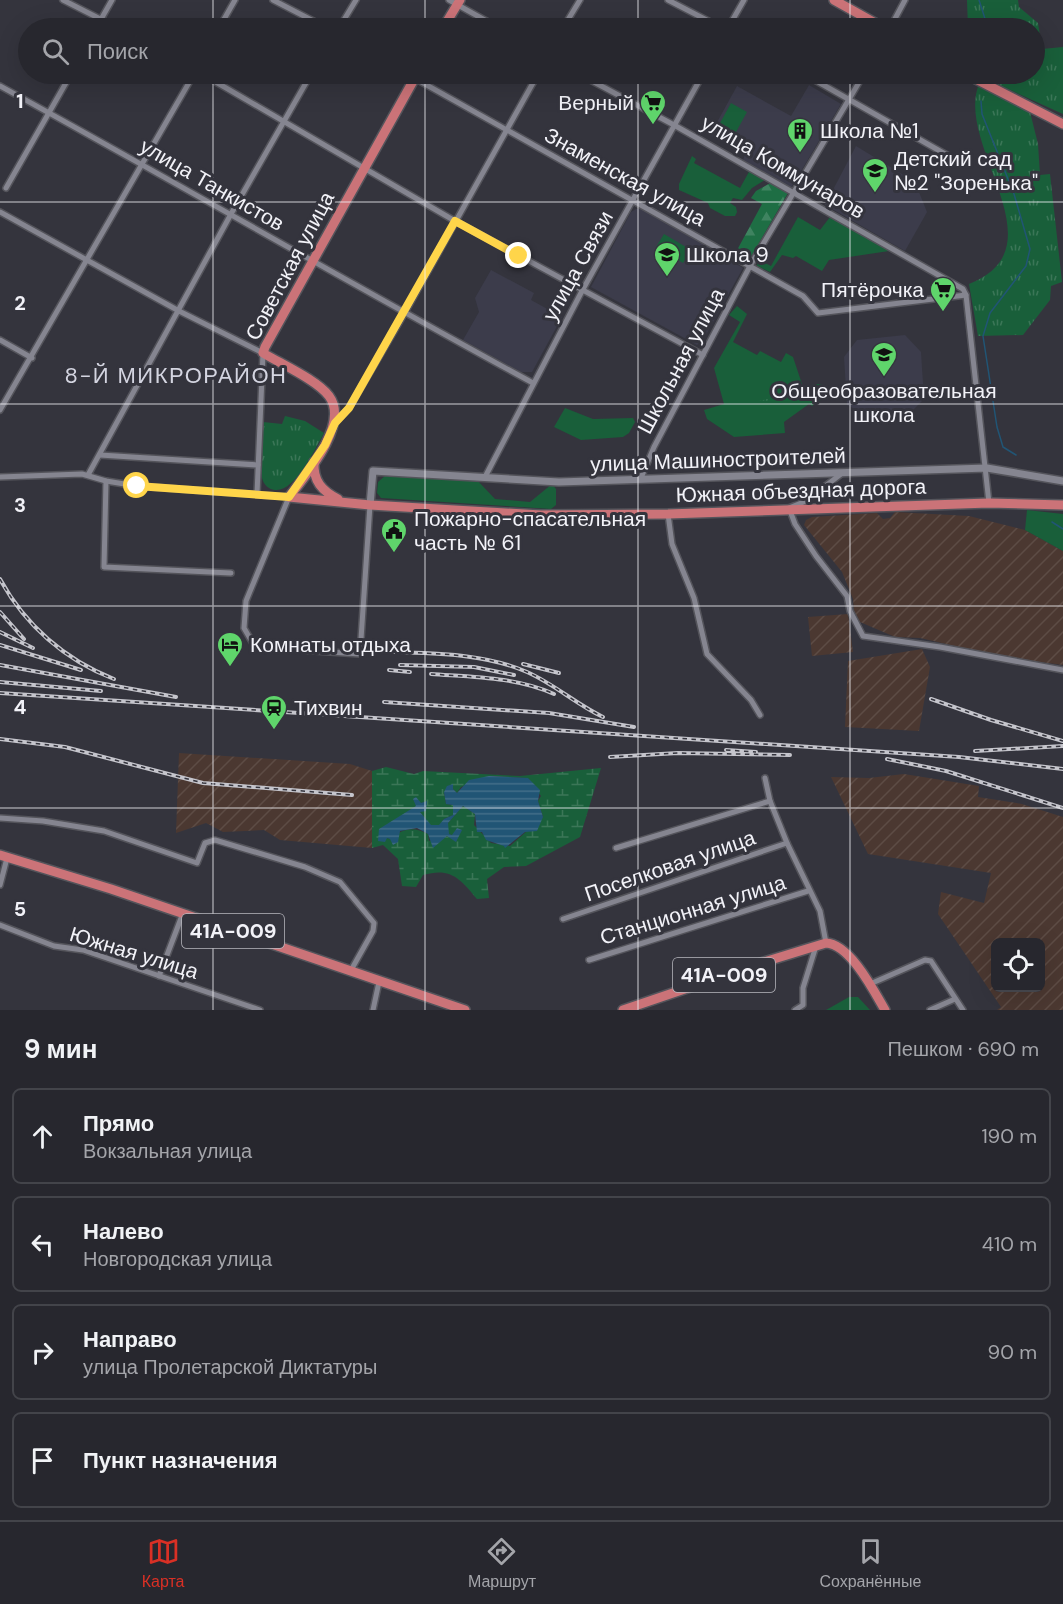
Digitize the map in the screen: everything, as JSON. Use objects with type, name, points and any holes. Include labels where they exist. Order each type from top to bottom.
[{"type":"main road","points":[[834,0],[866,18]]},
{"type":"main road","points":[[447,18],[455,1]]},
{"type":"main road","name":"Советская улица","points":[[263,353],[269,337],[408,84]]},
{"type":"main road","points":[[986,84],[1063,124]]},
{"type":"main road","points":[[263,353],[328,395],[334,406],[335,423],[314,462],[289,497]]},
{"type":"main road","points":[[314,462],[314,474],[318,484],[328,495],[343,501]]},
{"type":"main road","name":"Южная объездная дорога","points":[[289,497],[370,505],[541,515],[668,514],[789,508],[989,503],[1063,505]]},
{"type":"main road","name":"41А-009","points":[[3,856],[42,866],[465,1010]]},
{"type":"main road","points":[[826,943],[834,943],[850,958],[870,984],[885,1010]]},
{"type":"main road","name":"41А-009","points":[[623,1010],[826,943]]},
{"type":"street","points":[[63,0],[96,18]]},
{"type":"street","points":[[101,18],[112,0]]},
{"type":"street","points":[[225,18],[235,0]]},
{"type":"street","points":[[273,0],[308,18]]},
{"type":"street","points":[[345,18],[356,0]]},
{"type":"street","points":[[569,18],[580,0]]},
{"type":"street","points":[[668,0],[703,18]]},
{"type":"street","points":[[734,18],[744,0]]},
{"type":"street","points":[[896,18],[906,0]]},
{"type":"street","points":[[455,1],[483,18]]},
{"type":"street","points":[[6,188],[66,84]]},
{"type":"street","points":[[0,410],[188,84]]},
{"type":"street","points":[[218,84],[282,123],[455,221],[703,355]]},
{"type":"street","points":[[88,475],[305,84]]},
{"type":"street","name":"Знаменская улица","points":[[428,84],[506,131],[803,296],[818,313],[966,295]]},
{"type":"street","points":[[335,423],[349,408],[404,314],[532,84]]},
{"type":"street","name":"улица Коммунаров","points":[[598,84],[674,124],[959,285],[966,295]]},
{"type":"street","name":"улица Связи","points":[[485,477],[582,291],[697,84]]},
{"type":"street","points":[[823,84],[954,159]]},
{"type":"street","name":"Школьная улица","points":[[641,478],[654,447],[750,266],[858,84]]},
{"type":"street","name":"улица Танкистов","points":[[0,86],[231,214],[404,314],[533,383]]},
{"type":"street","points":[[0,212],[87,262],[263,353]]},
{"type":"street","points":[[966,295],[987,468],[989,503]]},
{"type":"street","points":[[0,340],[32,358]]},
{"type":"street","name":"Советская улица","points":[[257,494],[263,353]]},
{"type":"street","points":[[100,455],[258,465]]},
{"type":"street","name":"улица Машиностроителей","points":[[370,505],[373,471],[559,482],[987,468],[1063,481]]},
{"type":"street","points":[[0,477],[69,473],[137,486],[289,497],[246,601],[244,628],[255,647],[360,654],[370,505]]},
{"type":"street","points":[[841,474],[806,501],[789,508],[816,556],[847,596],[850,611],[863,636],[940,647],[1063,670]]},
{"type":"street","points":[[106,481],[104,567],[231,573]]},
{"type":"street","points":[[668,514],[672,543],[694,598],[706,654],[751,700],[760,715]]},
{"type":"street","points":[[765,778],[770,801],[787,843],[808,891],[820,911],[826,943]]},
{"type":"street","points":[[616,848],[770,801]]},
{"type":"street","points":[[0,818],[53,822],[104,831],[197,862],[205,843],[215,840],[306,867],[340,882],[374,923],[373,931],[350,972]]},
{"type":"street","name":"Поселковая улица","points":[[563,919],[787,843]]},
{"type":"street","points":[[0,885],[3,856]]},
{"type":"street","name":"Станционная улица","points":[[589,960],[808,891]]},
{"type":"street","points":[[159,976],[183,913]]},
{"type":"street","name":"Южная улица","points":[[0,925],[54,946],[83,950],[260,1010]]},
{"type":"street","points":[[795,1010],[803,1005],[803,988],[816,946]]},
{"type":"street","points":[[870,984],[925,960],[935,964],[963,1010]]},
{"type":"street","points":[[373,1010],[379,981]]},
{"type":"street","points":[[930,1010],[955,999]]},
{"type":"shaded area","points":[[809,85],[841,104],[791,188],[743,160],[745,155],[710,135],[737,86],[791,116]]},
{"type":"shaded area","name":"Детский сад №2 \"Зоренька\"","points":[[856,146],[915,182],[927,212],[905,251],[825,205]]},
{"type":"shaded area","name":"Школа 9","points":[[643,209],[743,268],[702,342],[697,345],[591,287],[631,212]]},
{"type":"shaded area","points":[[491,270],[534,293],[531,300],[562,317],[532,372],[521,372],[463,340],[479,312],[475,298]]},
{"type":"shaded area","name":"Общеобразовательная школа","points":[[905,335],[921,352],[924,399],[910,413],[869,416],[847,405],[844,357],[857,340]]},
{"type":"shaded area","points":[[895,512],[969,516],[1025,530],[1063,551],[1063,665],[1003,657],[920,638],[895,637],[860,622],[854,611],[853,599],[842,572],[804,525],[806,520],[812,517],[877,513],[883,519],[890,518]]},
{"type":"shaded area","points":[[848,614],[853,652],[812,656],[808,617]]},
{"type":"shaded area","points":[[922,649],[930,667],[919,731],[845,727],[848,661]]},
{"type":"shaded area","points":[[179,753],[350,764],[372,771],[372,848],[280,840],[264,830],[223,832],[206,823],[176,833]]},
{"type":"shaded area","points":[[904,774],[979,786],[978,797],[1022,804],[1063,817],[1063,1010],[997,1010],[1001,1007],[938,914],[941,892],[984,903],[991,873],[868,854],[831,777],[869,778]]},
{"type":"green space","points":[[967,0],[1018,0],[1019,7],[1032,18],[968,18]]},
{"type":"green space","points":[[1063,47],[1063,114],[999,85],[1045,84],[1045,49]]},
{"type":"green space","points":[[979,84],[1030,112],[1038,144],[1040,175],[1050,174],[1062,282],[1051,286],[1050,300],[1023,335],[978,336],[969,284],[995,267],[1007,246],[1007,221],[1000,193],[980,136],[975,109]]},
{"type":"green space","points":[[731,103],[747,112],[730,143],[714,134]]},
{"type":"green space","points":[[692,156],[696,159],[694,163],[740,188],[750,170],[765,180],[752,188],[742,200],[733,198],[730,203],[736,207],[737,212],[735,216],[725,216],[710,208],[708,203],[679,190],[679,184]]},
{"type":"green space","points":[[772,182],[788,193],[749,260],[736,252],[762,204],[751,198],[756,191]]},
{"type":"green space","points":[[798,217],[820,230],[830,217],[889,251],[829,260],[822,271],[796,256],[793,258],[782,255],[770,272],[757,266],[758,259],[771,266]]},
{"type":"green space","points":[[664,234],[691,250],[683,263],[656,247]]},
{"type":"green space","points":[[737,306],[747,314],[733,342],[757,355],[760,351],[781,362],[786,353],[793,357],[805,393],[814,390],[812,384],[823,384],[827,396],[812,406],[809,404],[784,422],[785,433],[734,437],[707,419],[704,410],[724,404],[714,368],[740,322],[729,315]]},
{"type":"green space","points":[[773,398],[793,399],[766,416],[751,411],[749,403]]},
{"type":"green space","points":[[565,408],[593,419],[633,418],[635,422],[629,433],[623,437],[581,440],[554,427]]},
{"type":"green space","points":[[285,416],[305,421],[324,433],[297,477],[282,489],[275,490],[270,489],[262,478],[263,422],[282,424]]},
{"type":"green space","points":[[386,475],[477,480],[495,499],[530,502],[552,484],[556,489],[556,505],[551,509],[381,498],[377,493],[378,482]]},
{"type":"green space","points":[[1027,510],[1063,514],[1063,551],[1025,530]]},
{"type":"green space","points":[[386,767],[414,774],[423,771],[520,776],[601,768],[580,837],[526,866],[504,867],[487,879],[489,898],[477,899],[460,880],[440,872],[423,875],[416,887],[402,886],[398,859],[383,845],[372,848],[372,771]],"holes":[[[489,776],[528,778],[541,796],[538,801],[543,817],[510,846],[491,843],[474,825],[475,814],[463,806],[448,823],[448,834],[452,835],[429,841],[428,834],[408,829],[390,839],[387,838],[401,816],[417,806],[413,799],[421,803],[426,802],[420,812],[431,826],[440,825],[444,819],[453,815],[453,805],[446,804],[444,792],[453,789],[457,793],[461,787]]]},
{"type":"green space","points":[[849,997],[858,997],[870,1010],[826,1010]]},
{"type":"water","points":[[489,776],[528,778],[540,790],[538,801],[543,817],[537,831],[525,832],[505,848],[486,840],[482,832],[477,832],[475,814],[463,806],[448,823],[449,834],[452,835],[457,828],[462,830],[456,842],[447,836],[433,848],[428,834],[417,828],[400,831],[398,842],[393,845],[387,838],[385,842],[378,841],[379,829],[416,806],[413,799],[416,797],[421,803],[427,801],[426,811],[420,812],[431,825],[439,825],[444,819],[453,815],[453,805],[446,804],[444,792],[447,786],[453,784],[453,789],[457,793],[469,780]]},
{"type":"waterway","points":[[979,0],[985,18]]},
{"type":"waterway","points":[[981,101],[982,114],[1014,194],[1030,249],[1026,266],[990,313],[983,336],[997,427],[1003,447],[1016,455]]},
{"type":"waterway","points":[[1052,522],[1063,529]]},
{"type":"railway","points":[[0,579],[21,611],[48,639],[79,662],[114,679]]},
{"type":"railway","points":[[0,612],[24,639]]},
{"type":"railway","points":[[0,632],[33,648]]},
{"type":"railway","points":[[0,645],[81,670]]},
{"type":"railway","points":[[373,651],[471,657],[509,665],[537,677],[603,717]]},
{"type":"railway","points":[[523,664],[559,673]]},
{"type":"railway","points":[[0,665],[176,697]]},
{"type":"railway","points":[[400,665],[474,667],[514,675]]},
{"type":"railway","points":[[389,670],[410,672]]},
{"type":"railway","points":[[431,674],[510,681],[554,694]]},
{"type":"railway","points":[[0,682],[101,691]]},
{"type":"railway","points":[[0,693],[959,757],[1063,769]]},
{"type":"railway","points":[[931,699],[991,720],[1063,741]]},
{"type":"railway","points":[[384,702],[549,713],[634,727]]},
{"type":"railway","points":[[0,739],[65,747],[203,783],[352,795]]},
{"type":"railway","points":[[975,751],[1063,746]]},
{"type":"railway","points":[[726,750],[756,752]]},
{"type":"railway","points":[[610,757],[678,753],[790,755]]},
{"type":"railway","points":[[887,759],[946,771],[1063,808]]},
{"type":"place","name":"Верный","points":[[653,126]]},
{"type":"place","name":"Школа №1","points":[[800,154]]},
{"type":"place","name":"Детский сад №2 \"Зоренька\"","points":[[875,194]]},
{"type":"place","name":"Школа 9","points":[[667,278]]},
{"type":"place","name":"Пятёрочка","points":[[943,313]]},
{"type":"place","name":"Общеобразовательная школа","points":[[884,378]]},
{"type":"place","name":"Пожарно-спасательная часть № 61","points":[[394,554]]},
{"type":"place","name":"Комнаты отдыха","points":[[230,668]]},
{"type":"place","name":"Тихвин","points":[[274,731]]},
{"type":"district","name":"8-Й МИКРОРАЙОН","points":[[176,375]]},
{"type":"route","points":[[137,486],[289,497],[325,445],[335,423],[349,408],[455,221],[519,256]]}]
